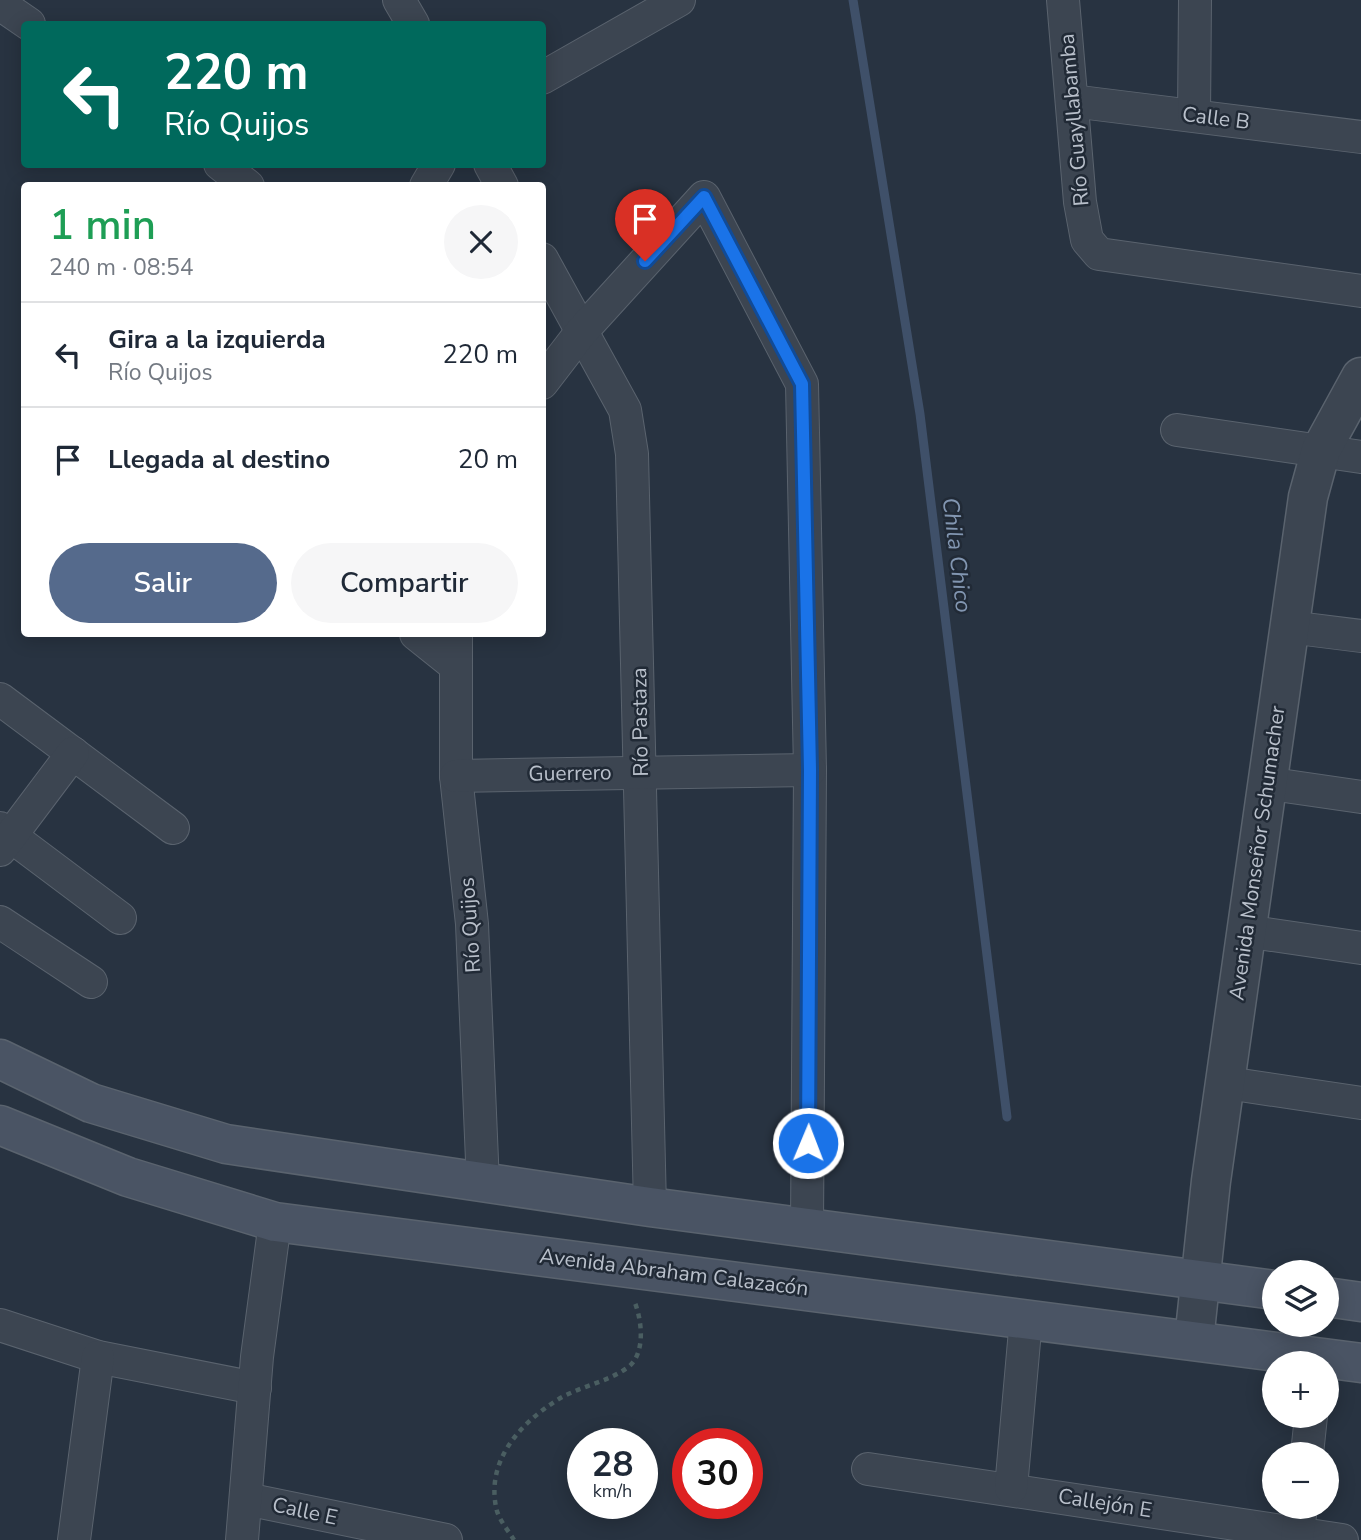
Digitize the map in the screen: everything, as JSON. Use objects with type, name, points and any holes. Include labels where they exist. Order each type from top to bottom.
[{"type":"main road","points":[[0,1059],[91,1103],[226,1144],[483,1184],[1262,1288]]},
{"type":"main road","name":"Avenida Abraham Calazacón","points":[[0,1125],[128,1177],[275,1222],[1262,1351]]},
{"type":"main road","points":[[1339,1299],[1361,1302]]},
{"type":"main road","name":"Avenida Abraham Calazacón","points":[[1339,1361],[1361,1363]]},
{"type":"street","points":[[399,0],[411,21]]},
{"type":"street","points":[[546,76],[679,0]]},
{"type":"street","name":"Río Guayllabamba","points":[[1063,0],[1080,202],[1087,240],[1099,254],[1116,259],[1361,291]]},
{"type":"street","points":[[1194,115],[1195,0]]},
{"type":"street","points":[[0,4],[25,21]]},
{"type":"street","name":"Calle B","points":[[1072,101],[1360,130]]},
{"type":"street","points":[[225,168],[243,182]]},
{"type":"street","points":[[546,378],[582,331],[704,197],[802,384],[810,770],[807,1227]]},
{"type":"street","name":"Río Pastaza","points":[[546,266],[625,410],[632,454],[642,772],[641,917],[650,1207]]},
{"type":"street","name":"Avenida Monseñor Schumacher","points":[[1194,1340],[1265,783],[1308,497],[1321,450],[1361,377]]},
{"type":"street","points":[[1177,430],[1361,457]]},
{"type":"street","points":[[1289,627],[1361,636]]},
{"type":"street","points":[[420,637],[456,666]]},
{"type":"street","name":"Río Quijos","points":[[456,637],[456,776],[472,924],[483,1184]]},
{"type":"street","points":[[0,699],[173,828]]},
{"type":"street","points":[[73,753],[4,838],[120,918]]},
{"type":"street","name":"Guerrero","points":[[456,776],[810,770]]},
{"type":"street","points":[[1265,783],[1361,797]]},
{"type":"street","points":[[0,922],[91,982]]},
{"type":"street","points":[[1245,931],[1361,948]]},
{"type":"street","points":[[1227,1083],[1361,1102]]},
{"type":"street","points":[[242,1540],[255,1388],[275,1222]]},
{"type":"street","points":[[1012,1488],[1026,1319]]},
{"type":"street","points":[[0,1325],[98,1357],[255,1388]]},
{"type":"street","points":[[74,1540],[98,1357]]},
{"type":"street","name":"Callejón E","points":[[868,1469],[1298,1527],[1342,1540]]},
{"type":"street","name":"Calle E","points":[[246,1499],[446,1540]]},
{"type":"path","points":[[514,1540],[496,1509],[495,1469],[515,1434],[555,1401],[629,1367],[640,1348],[640,1316],[620,1265]]},
{"type":"waterway","name":"Chila Chico","points":[[853,0],[920,414],[1007,1117]]},
{"type":"route","points":[[645,261],[704,197],[802,384],[810,770],[808,1143]]}]
